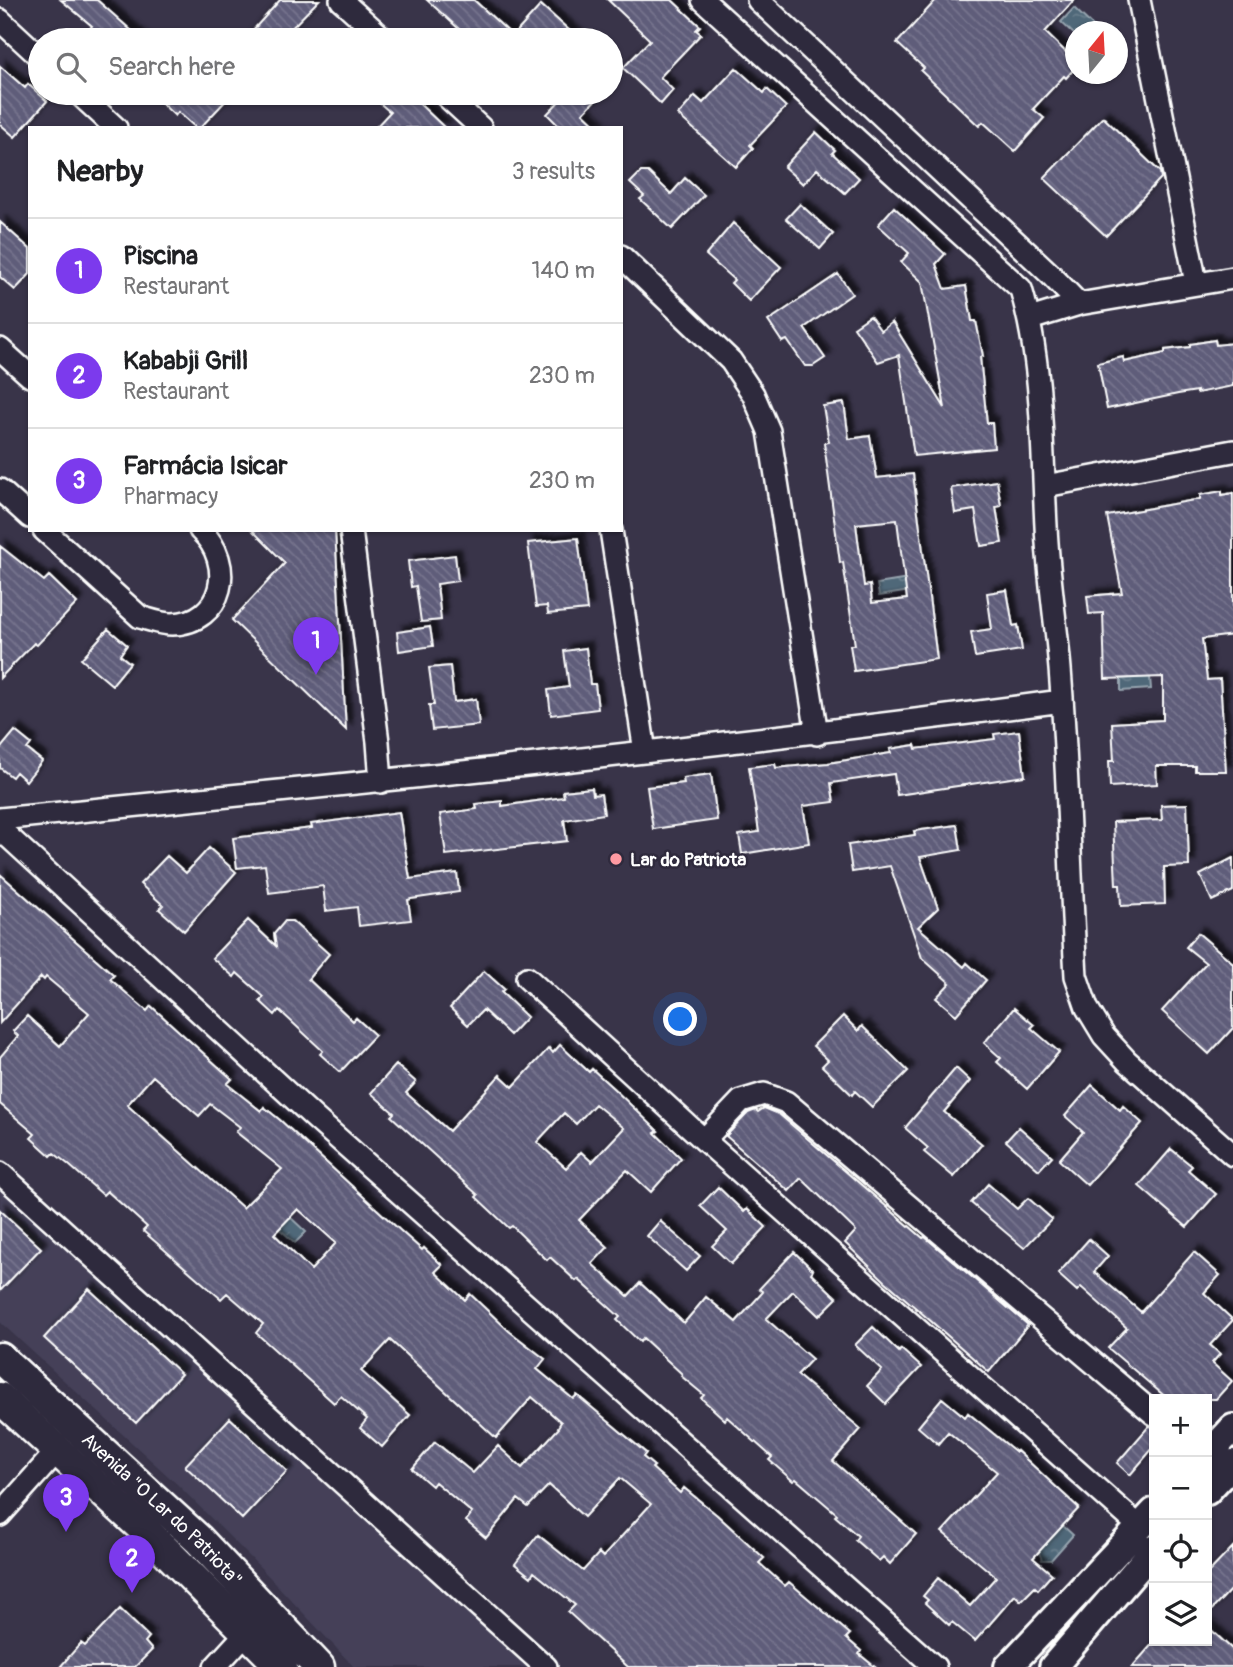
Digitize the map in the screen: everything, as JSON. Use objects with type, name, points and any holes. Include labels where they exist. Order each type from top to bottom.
[{"type":"main road","name":"Avenida \"O Lar do Patriota\"","points":[[0,1358],[199,1540],[319,1667]]},
{"type":"main road","name":"Avenida \"O Lar do Patriota\"","points":[[0,1398],[147,1532],[282,1667]]},
{"type":"street","points":[[341,0],[372,28]]},
{"type":"street","points":[[704,0],[1021,289],[1030,319],[1045,486],[1046,527],[1062,701],[1076,976],[1087,1008],[1104,1036],[1127,1061],[1233,1155]]},
{"type":"street","points":[[758,0],[1079,304]]},
{"type":"street","points":[[1139,0],[1196,283]]},
{"type":"street","points":[[0,20],[28,46]]},
{"type":"street","points":[[91,105],[114,126]]},
{"type":"street","points":[[456,105],[479,126]]},
{"type":"street","points":[[623,258],[731,361],[752,394],[769,431],[817,734]]},
{"type":"street","points":[[1030,319],[1079,304],[1233,278]]},
{"type":"street","points":[[3,359],[28,375]]},
{"type":"street","points":[[1045,486],[1233,451]]},
{"type":"street","points":[[0,490],[28,515]]},
{"type":"street","points":[[46,532],[140,617],[174,624],[191,620],[205,611],[216,598],[221,582],[222,565],[216,548],[202,532]]},
{"type":"street","points":[[351,532],[381,782]]},
{"type":"street","points":[[611,532],[645,752]]},
{"type":"street","points":[[0,819],[381,782],[817,734],[1062,701]]},
{"type":"street","points":[[0,829],[316,1119],[935,1667]]},
{"type":"street","points":[[527,978],[704,1140],[1147,1519],[1008,1667]]},
{"type":"street","points":[[704,1140],[741,1101],[764,1094],[786,1102],[1149,1410]]},
{"type":"street","points":[[0,1173],[547,1667]]},
{"type":"street","points":[[1212,1451],[1233,1428]]},
{"type":"street","points":[[0,1515],[58,1451]]},
{"type":"street","points":[[1212,1486],[1233,1463]]},
{"type":"street","points":[[1053,1667],[1149,1555]]},
{"type":"street","points":[[215,1667],[248,1631]]},
{"type":"shaded area","points":[[0,1188],[526,1667],[354,1667],[179,1486],[0,1322]]},
{"type":"water","points":[[1074,8],[1088,21],[1065,21],[1065,26],[1061,22]]},
{"type":"water","points":[[909,579],[911,591],[879,596],[877,584]]},
{"type":"water","points":[[1150,677],[1151,689],[1121,691],[1121,679]]},
{"type":"water","points":[[289,1216],[306,1232],[295,1243],[278,1228]]},
{"type":"water","points":[[1061,1524],[1073,1535],[1051,1560],[1042,1560],[1038,1550]]},
{"type":"building","points":[[61,0],[97,0],[128,28],[90,28],[92,26]]},
{"type":"building","points":[[280,0],[319,0],[292,28],[255,28]]},
{"type":"building","points":[[427,0],[474,0],[504,28],[458,28]]},
{"type":"building","points":[[608,0],[672,0],[700,26],[696,30],[701,34],[660,77],[673,90],[661,104],[623,68],[650,40]]},
{"type":"building","points":[[936,0],[1074,0],[1045,32],[1065,51],[1065,77],[1033,109],[1044,118],[1015,151],[983,122],[979,126],[921,71],[924,68],[897,43]]},
{"type":"building","points":[[541,5],[567,28],[520,28]]},
{"type":"building","points":[[0,66],[25,88],[28,84],[28,105],[43,105],[15,137],[0,124]]},
{"type":"building","points":[[736,68],[764,93],[767,89],[786,107],[750,145],[753,148],[736,167],[678,115],[695,96],[703,103]]},
{"type":"building","points":[[164,105],[222,105],[202,126],[194,126],[178,112],[175,116]]},
{"type":"building","points":[[382,105],[421,105],[443,126],[377,126],[390,112]]},
{"type":"building","points":[[556,105],[591,105],[583,113],[597,126],[559,126],[547,114]]},
{"type":"building","points":[[1103,117],[1160,172],[1161,178],[1106,236],[1044,178]]},
{"type":"building","points":[[816,132],[835,150],[832,153],[859,178],[845,193],[817,169],[803,184],[784,167]]},
{"type":"building","points":[[641,172],[648,172],[671,194],[685,178],[704,195],[672,229],[640,199],[644,196],[630,183]]},
{"type":"building","points":[[800,204],[833,234],[820,249],[786,219]]},
{"type":"building","points":[[894,207],[945,254],[936,264],[945,289],[966,286],[972,321],[976,321],[983,356],[980,357],[987,423],[992,423],[994,448],[914,456],[899,355],[878,362],[854,327],[870,316],[881,331],[892,322],[945,408],[922,282],[901,262],[909,253],[878,225]]},
{"type":"building","points":[[0,222],[28,247],[28,276],[15,290],[0,277]]},
{"type":"building","points":[[733,223],[781,267],[749,301],[731,283],[734,280],[706,255]]},
{"type":"building","points":[[838,274],[852,294],[804,328],[825,358],[813,366],[805,366],[787,340],[782,342],[768,321]]},
{"type":"building","points":[[1215,340],[1216,345],[1233,343],[1233,386],[1107,409],[1098,363],[1123,357],[1124,362]]},
{"type":"building","points":[[844,403],[849,439],[870,436],[877,478],[913,474],[937,659],[854,671],[850,645],[855,645],[843,562],[840,563],[824,443],[829,442],[823,406]],"holes":[[[897,520],[907,599],[872,603],[870,585],[864,586],[856,524]]]},
{"type":"building","points":[[997,481],[1001,506],[996,507],[1002,543],[981,546],[975,510],[955,513],[951,488]]},
{"type":"building","points":[[1222,491],[1222,495],[1233,493],[1233,635],[1202,639],[1207,680],[1220,679],[1226,771],[1195,771],[1195,766],[1156,766],[1157,784],[1110,787],[1109,761],[1114,761],[1112,723],[1163,720],[1163,677],[1105,679],[1103,613],[1089,614],[1087,596],[1122,593],[1107,516],[1200,499],[1200,495]]},
{"type":"building","points":[[254,532],[335,532],[346,730],[232,620],[285,563]]},
{"type":"building","points":[[578,538],[587,610],[548,614],[547,606],[536,607],[528,543]]},
{"type":"building","points":[[0,546],[44,581],[49,576],[77,603],[37,645],[34,643],[0,678]]},
{"type":"building","points":[[455,555],[458,581],[437,584],[441,620],[421,622],[416,586],[411,587],[408,561]]},
{"type":"building","points":[[1007,590],[1013,626],[1018,625],[1022,650],[975,657],[971,632],[992,629],[987,593]]},
{"type":"building","points":[[430,627],[433,646],[399,651],[397,632]]},
{"type":"building","points":[[108,629],[127,645],[120,655],[130,663],[112,685],[81,659]]},
{"type":"building","points":[[586,648],[590,684],[595,684],[598,709],[551,715],[548,690],[569,687],[564,651]]},
{"type":"building","points":[[450,666],[454,702],[476,699],[479,725],[432,730],[429,705],[434,705],[429,668]]},
{"type":"building","points":[[15,731],[31,744],[27,749],[42,761],[26,781],[16,772],[12,777],[0,768],[0,749]]},
{"type":"building","points":[[1019,731],[1025,776],[897,795],[894,774],[831,783],[834,802],[803,806],[809,843],[742,854],[739,835],[759,832],[749,767],[775,764],[776,768],[828,763],[891,753],[890,749],[915,745],[916,749],[995,739],[994,734]]},
{"type":"building","points":[[711,774],[717,820],[653,829],[647,787],[684,783],[683,778]]},
{"type":"building","points":[[592,788],[593,795],[601,794],[604,814],[564,820],[567,841],[446,855],[440,814],[477,809],[476,804],[502,801],[502,806],[564,797],[563,791]]},
{"type":"building","points":[[1187,804],[1189,866],[1164,867],[1165,904],[1121,906],[1120,885],[1116,885],[1113,822],[1162,820],[1161,805]]},
{"type":"building","points":[[399,812],[410,879],[457,873],[459,892],[408,900],[411,920],[359,926],[357,907],[326,911],[323,886],[269,893],[265,865],[237,868],[233,838],[312,828],[311,824]]},
{"type":"building","points":[[957,825],[961,850],[920,857],[938,908],[918,927],[964,967],[967,963],[986,980],[956,1015],[936,998],[950,983],[922,958],[890,866],[852,872],[848,845],[915,835],[914,831]]},
{"type":"building","points":[[209,848],[236,872],[184,931],[159,909],[163,905],[140,884],[167,856],[186,873]]},
{"type":"building","points":[[1233,858],[1233,891],[1212,901],[1200,875]]},
{"type":"building","points":[[0,874],[114,975],[110,979],[147,1011],[151,1006],[232,1079],[227,1084],[261,1111],[264,1107],[280,1120],[422,1250],[424,1248],[442,1265],[435,1272],[465,1300],[470,1294],[509,1331],[545,1359],[537,1369],[573,1399],[577,1395],[646,1453],[643,1457],[654,1466],[652,1468],[680,1493],[684,1488],[717,1515],[764,1558],[759,1563],[785,1586],[789,1582],[850,1634],[846,1638],[861,1651],[859,1654],[875,1667],[628,1667],[568,1612],[575,1605],[534,1572],[531,1577],[515,1564],[538,1535],[583,1571],[599,1553],[603,1557],[651,1504],[620,1478],[584,1517],[549,1485],[528,1507],[518,1499],[486,1538],[466,1521],[472,1513],[435,1482],[432,1486],[412,1469],[435,1442],[473,1473],[498,1446],[522,1468],[559,1428],[561,1422],[532,1397],[496,1438],[390,1340],[361,1371],[410,1415],[382,1447],[360,1428],[367,1419],[341,1396],[334,1403],[256,1333],[263,1324],[227,1293],[221,1299],[143,1231],[147,1227],[107,1191],[103,1195],[54,1153],[51,1156],[31,1138],[35,1134],[0,1104],[0,1057],[18,1036],[13,1031],[27,1016],[60,1046],[89,1013],[46,977],[44,980],[41,977],[0,1023]],"holes":[[[153,1076],[199,1116],[210,1104],[240,1127],[236,1132],[282,1169],[243,1208],[127,1105]],[[298,1209],[336,1243],[311,1270],[274,1234]]]},
{"type":"building","points":[[248,920],[276,946],[274,934],[285,921],[292,921],[329,954],[308,979],[353,1021],[356,1018],[375,1035],[340,1072],[320,1054],[323,1051],[279,1010],[275,1015],[260,1001],[264,997],[237,973],[234,977],[212,958]]},
{"type":"building","points":[[1198,933],[1233,963],[1233,1028],[1209,1054],[1162,1011],[1206,963],[1186,947]]},
{"type":"building","points":[[484,971],[504,989],[501,992],[527,1017],[510,1035],[483,1010],[468,1025],[450,1008]]},
{"type":"building","points":[[1014,1008],[1034,1025],[1031,1028],[1059,1052],[1027,1089],[997,1062],[1001,1058],[984,1043]]},
{"type":"building","points":[[843,1016],[858,1031],[862,1026],[908,1071],[872,1107],[855,1091],[852,1095],[822,1066],[828,1060],[813,1046]]},
{"type":"building","points":[[560,1045],[589,1072],[592,1069],[658,1131],[655,1133],[681,1158],[651,1192],[627,1170],[579,1220],[608,1247],[592,1264],[628,1296],[640,1283],[684,1323],[706,1297],[736,1322],[763,1292],[759,1289],[794,1252],[837,1298],[819,1316],[793,1291],[766,1319],[812,1359],[797,1375],[861,1429],[833,1461],[916,1534],[890,1564],[883,1557],[879,1561],[855,1540],[858,1536],[835,1516],[837,1514],[769,1460],[772,1457],[701,1398],[704,1395],[643,1338],[640,1342],[617,1320],[620,1317],[578,1279],[576,1281],[550,1257],[547,1260],[512,1226],[509,1228],[476,1197],[478,1195],[391,1116],[394,1113],[371,1093],[396,1065],[416,1082],[406,1093],[449,1131],[500,1075],[513,1087],[549,1048],[553,1053]],"holes":[[[595,1104],[624,1128],[592,1162],[581,1152],[566,1168],[537,1142],[564,1113],[576,1124]]]},
{"type":"building","points":[[956,1068],[970,1081],[944,1112],[982,1144],[954,1177],[924,1152],[928,1148],[905,1128]]},
{"type":"building","points":[[1092,1085],[1120,1110],[1123,1106],[1142,1123],[1087,1185],[1059,1160],[1083,1132],[1065,1116]]},
{"type":"building","points":[[764,1108],[779,1114],[1028,1325],[989,1372],[845,1243],[856,1231],[801,1178],[789,1191],[726,1136],[748,1113]]},
{"type":"building","points":[[1019,1127],[1052,1156],[1039,1170],[1006,1141]]},
{"type":"building","points":[[1171,1149],[1192,1166],[1188,1170],[1216,1194],[1187,1227],[1139,1186]]},
{"type":"building","points":[[988,1184],[1017,1209],[1028,1198],[1052,1219],[1024,1248],[971,1203]]},
{"type":"building","points":[[718,1187],[744,1212],[747,1209],[766,1227],[731,1264],[712,1246],[727,1231],[700,1206]]},
{"type":"building","points":[[0,1210],[41,1248],[0,1291]]},
{"type":"building","points":[[660,1221],[700,1256],[686,1271],[647,1236]]},
{"type":"building","points":[[1089,1239],[1108,1256],[1094,1272],[1141,1312],[1194,1252],[1220,1275],[1204,1293],[1233,1320],[1210,1345],[1220,1354],[1212,1363],[1232,1381],[1216,1399],[1212,1399],[1212,1394],[1162,1394],[1108,1348],[1127,1328],[1081,1287],[1077,1291],[1058,1274]]},
{"type":"building","points":[[89,1289],[181,1374],[136,1423],[44,1338]]},
{"type":"building","points":[[873,1327],[899,1352],[901,1349],[921,1367],[886,1404],[867,1386],[882,1370],[855,1345]]},
{"type":"building","points":[[942,1398],[965,1417],[968,1413],[1017,1451],[1079,1508],[1033,1558],[1052,1574],[1038,1590],[1035,1587],[1021,1601],[1015,1595],[975,1641],[952,1622],[949,1625],[925,1603],[928,1600],[923,1596],[938,1578],[970,1606],[996,1577],[942,1532],[997,1472],[948,1432],[938,1444],[918,1427]]},
{"type":"building","points":[[230,1418],[287,1471],[242,1519],[185,1466]]},
{"type":"building","points":[[1149,1426],[1149,1453],[1130,1475],[1117,1463]]},
{"type":"building","points":[[1233,1547],[1233,1587],[1212,1610],[1212,1583],[1212,1569]]},
{"type":"building","points":[[120,1609],[149,1637],[145,1642],[152,1650],[135,1667],[60,1667],[81,1643],[85,1646]]},
{"type":"building","points":[[1212,1631],[1233,1650],[1233,1667],[1132,1667],[1151,1646],[1212,1646]]},
{"type":"place","name":"Piscina","points":[[316,675]]},
{"type":"place","name":"Lar do Patriota","points":[[616,859]]},
{"type":"place","name":"Farmácia Isicar","points":[[66,1532]]},
{"type":"place","name":"Kababji Grill","points":[[132,1593]]}]
